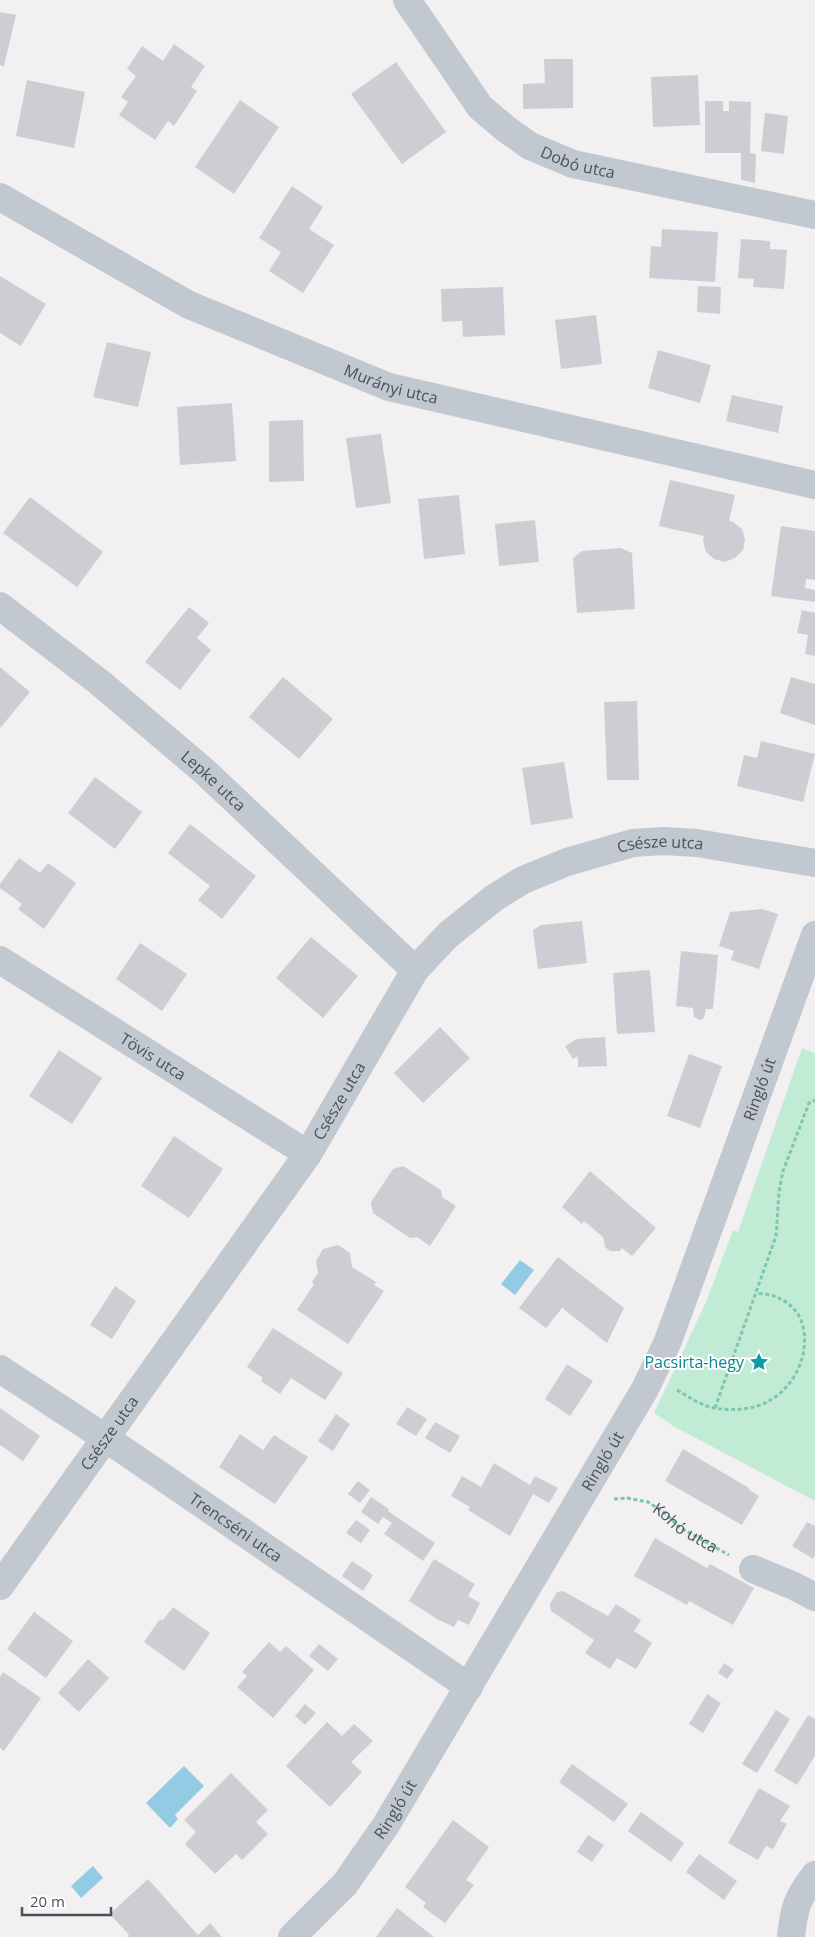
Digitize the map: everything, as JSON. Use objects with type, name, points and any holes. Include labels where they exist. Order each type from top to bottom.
[{"type":"street","name":"Dobó utca","points":[[407,0],[480,106],[506,129],[530,146],[573,164],[815,215]]},
{"type":"street","name":"Murányi utca","points":[[0,198],[189,305],[389,387],[815,485]]},
{"type":"street","name":"Lepke utca","points":[[0,606],[99,682],[204,771],[415,970]]},
{"type":"street","name":"Csésze utca","points":[[0,1586],[308,1154],[415,970],[448,935],[494,898],[523,880],[567,862],[633,843],[689,842],[737,848],[815,863]]},
{"type":"street","name":"Ringló út","points":[[292,1937],[345,1884],[386,1826],[653,1373],[668,1341],[705,1242],[815,935]]},
{"type":"street","name":"Tövis utca","points":[[0,960],[308,1154]]},
{"type":"street","name":"Trencséni utca","points":[[0,1369],[107,1438],[469,1687]]},
{"type":"street","points":[[753,1569],[804,1591]]},
{"type":"street","points":[[791,1937],[797,1900],[815,1875]]},
{"type":"path","points":[[715,1408],[776,1236],[779,1192],[783,1171],[809,1103],[815,1100]]},
{"type":"path","points":[[653,1373],[701,1404],[715,1408],[731,1410],[749,1408],[766,1403],[782,1393],[798,1375],[807,1354],[807,1334],[802,1319],[791,1305],[774,1296],[756,1293]]},
{"type":"path","name":"Kohó utca","points":[[586,1489],[606,1500],[626,1498],[648,1502],[665,1513],[679,1527],[753,1569]]},
{"type":"green space","points":[[802,1048],[815,1053],[815,1501],[673,1426],[654,1413],[706,1302],[733,1230],[738,1232]]},
{"type":"water","points":[[520,1260],[534,1270],[515,1295],[501,1284]]},
{"type":"water","points":[[184,1766],[204,1786],[175,1815],[178,1819],[170,1828],[146,1803]]},
{"type":"water","points":[[93,1866],[103,1878],[81,1898],[71,1886]]},
{"type":"building","points":[[0,12],[16,15],[4,66],[0,65]]},
{"type":"building","points":[[174,44],[205,66],[191,87],[197,91],[174,126],[168,121],[155,140],[119,115],[128,102],[121,97],[136,76],[127,69],[142,46],[163,61]]},
{"type":"building","points":[[544,59],[573,59],[573,108],[523,109],[523,84],[545,83]]},
{"type":"building","points":[[396,62],[446,132],[402,164],[351,94]]},
{"type":"building","points":[[698,75],[700,125],[653,127],[651,77]]},
{"type":"building","points":[[27,80],[85,92],[74,148],[16,136]]},
{"type":"building","points":[[240,100],[279,127],[234,194],[195,167]]},
{"type":"building","points":[[705,101],[723,101],[723,111],[729,111],[729,101],[751,102],[750,153],[756,154],[755,183],[741,180],[741,153],[705,153]]},
{"type":"building","points":[[765,113],[788,116],[784,154],[761,151]]},
{"type":"building","points":[[292,186],[323,207],[309,229],[334,245],[303,293],[269,271],[281,252],[259,238]]},
{"type":"building","points":[[662,229],[718,232],[715,282],[649,278],[651,246],[661,247]]},
{"type":"building","points":[[741,239],[770,241],[770,249],[787,250],[784,289],[753,287],[754,279],[738,278]]},
{"type":"building","points":[[0,276],[46,304],[21,346],[0,333]]},
{"type":"building","points":[[698,286],[721,287],[720,314],[697,312]]},
{"type":"building","points":[[503,287],[505,335],[463,337],[462,321],[442,322],[441,289]]},
{"type":"building","points":[[596,315],[602,364],[561,369],[555,320]]},
{"type":"building","points":[[107,342],[151,352],[138,407],[93,397]]},
{"type":"building","points":[[658,350],[711,365],[700,403],[648,388]]},
{"type":"building","points":[[732,395],[783,406],[778,433],[726,421]]},
{"type":"building","points":[[232,403],[236,461],[180,465],[177,407]]},
{"type":"building","points":[[303,420],[304,481],[269,482],[269,421]]},
{"type":"building","points":[[381,434],[391,503],[356,508],[346,438]]},
{"type":"building","points":[[670,480],[735,495],[729,521],[742,529],[745,540],[743,550],[735,558],[725,562],[714,559],[706,552],[703,541],[704,536],[659,526]]},
{"type":"building","points":[[459,495],[465,554],[424,559],[418,499]]},
{"type":"building","points":[[30,497],[103,552],[77,587],[3,533]]},
{"type":"building","points":[[535,520],[539,562],[499,566],[495,524]]},
{"type":"building","points":[[781,526],[815,531],[815,580],[806,579],[805,588],[815,590],[815,602],[771,596]]},
{"type":"building","points":[[621,548],[632,553],[635,609],[577,613],[573,558],[582,551]]},
{"type":"building","points":[[189,607],[209,623],[197,638],[211,650],[180,690],[145,662]]},
{"type":"building","points":[[802,610],[815,613],[815,656],[805,654],[808,635],[797,633]]},
{"type":"building","points":[[0,667],[30,692],[0,728]]},
{"type":"building","points":[[283,677],[333,719],[299,759],[249,717]]},
{"type":"building","points":[[791,677],[815,684],[815,725],[780,713]]},
{"type":"building","points":[[637,701],[639,780],[607,780],[604,702]]},
{"type":"building","points":[[761,741],[815,754],[803,802],[737,786],[744,755],[757,758]]},
{"type":"building","points":[[564,762],[573,818],[531,825],[522,768]]},
{"type":"building","points":[[95,777],[142,812],[115,849],[68,813]]},
{"type":"building","points":[[190,824],[256,876],[222,919],[198,900],[210,886],[168,853]]},
{"type":"building","points":[[19,858],[40,873],[48,863],[76,883],[44,929],[18,909],[22,904],[0,888],[0,884]]},
{"type":"building","points":[[762,909],[778,914],[759,969],[731,960],[734,951],[719,946],[730,912]]},
{"type":"building","points":[[582,921],[587,963],[538,969],[533,930],[541,925]]},
{"type":"building","points":[[311,937],[358,976],[323,1018],[276,978]]},
{"type":"building","points":[[140,943],[187,974],[162,1011],[116,979]]},
{"type":"building","points":[[681,951],[718,955],[713,1009],[706,1009],[704,1018],[700,1020],[694,1017],[693,1008],[676,1006]]},
{"type":"building","points":[[650,970],[655,1032],[617,1034],[613,973]]},
{"type":"building","points":[[440,1027],[470,1058],[423,1103],[394,1073]]},
{"type":"building","points":[[605,1037],[607,1066],[578,1067],[578,1056],[573,1059],[565,1046],[577,1039]]},
{"type":"building","points":[[59,1050],[102,1078],[72,1124],[29,1096]]},
{"type":"building","points":[[689,1054],[722,1066],[700,1128],[667,1116]]},
{"type":"building","points":[[174,1136],[223,1169],[189,1218],[141,1186]]},
{"type":"building","points":[[403,1166],[441,1190],[442,1197],[456,1206],[430,1246],[417,1237],[410,1238],[373,1213],[371,1202],[393,1169]]},
{"type":"building","points":[[590,1171],[656,1228],[632,1256],[622,1248],[620,1251],[610,1251],[605,1247],[603,1237],[584,1221],[582,1224],[562,1207]]},
{"type":"building","points":[[338,1245],[350,1253],[352,1267],[376,1282],[374,1285],[384,1291],[348,1344],[297,1310],[314,1284],[312,1282],[318,1273],[316,1261],[323,1249]]},
{"type":"building","points":[[558,1257],[624,1308],[607,1343],[562,1308],[546,1328],[519,1308]]},
{"type":"building","points":[[115,1286],[136,1301],[112,1339],[90,1325]]},
{"type":"building","points":[[273,1328],[343,1373],[325,1400],[291,1378],[280,1394],[261,1381],[263,1378],[247,1367]]},
{"type":"building","points":[[567,1364],[593,1381],[570,1416],[545,1399]]},
{"type":"building","points":[[407,1407],[427,1419],[416,1436],[396,1424]]},
{"type":"building","points":[[0,1408],[40,1436],[23,1461],[0,1445]]},
{"type":"building","points":[[336,1414],[350,1424],[333,1451],[318,1441]]},
{"type":"building","points":[[435,1422],[460,1436],[450,1453],[425,1438]]},
{"type":"building","points":[[240,1434],[263,1450],[274,1435],[308,1457],[275,1504],[219,1467]]},
{"type":"building","points":[[683,1449],[749,1488],[749,1490],[759,1496],[742,1525],[665,1481]]},
{"type":"building","points":[[494,1463],[530,1485],[535,1476],[558,1488],[549,1503],[533,1494],[510,1536],[468,1510],[470,1507],[451,1496],[462,1476],[481,1487]]},
{"type":"building","points":[[358,1481],[370,1490],[360,1503],[348,1494]]},
{"type":"building","points":[[371,1497],[435,1543],[423,1561],[384,1534],[392,1523],[383,1517],[378,1524],[361,1512]]},
{"type":"building","points":[[356,1520],[370,1530],[361,1543],[346,1533]]},
{"type":"building","points":[[807,1522],[815,1526],[815,1556],[813,1559],[792,1546]]},
{"type":"building","points":[[655,1538],[707,1568],[710,1564],[754,1588],[733,1625],[689,1601],[687,1605],[634,1576]]},
{"type":"building","points":[[434,1559],[475,1584],[468,1596],[480,1603],[469,1625],[458,1620],[454,1627],[437,1619],[409,1601]]},
{"type":"building","points":[[352,1561],[373,1575],[363,1591],[342,1576]]},
{"type":"building","points":[[563,1591],[608,1616],[616,1604],[641,1620],[634,1631],[652,1643],[636,1669],[617,1658],[610,1669],[585,1653],[594,1640],[551,1611],[550,1604],[557,1592]]},
{"type":"building","points":[[173,1607],[210,1633],[184,1671],[144,1642],[160,1619],[163,1620]]},
{"type":"building","points":[[34,1612],[73,1641],[46,1678],[7,1649]]},
{"type":"building","points":[[269,1642],[280,1652],[286,1646],[314,1670],[273,1718],[237,1687],[247,1676],[242,1672]]},
{"type":"building","points":[[319,1644],[338,1659],[328,1671],[309,1656]]},
{"type":"building","points":[[88,1659],[109,1678],[79,1712],[58,1693]]},
{"type":"building","points":[[724,1663],[734,1670],[727,1679],[718,1673]]},
{"type":"building","points":[[3,1672],[41,1698],[4,1751],[0,1748],[0,1677]]},
{"type":"building","points":[[707,1694],[721,1703],[703,1733],[689,1724]]},
{"type":"building","points":[[305,1704],[316,1713],[305,1725],[295,1716]]},
{"type":"building","points":[[776,1710],[790,1719],[757,1773],[742,1764]]},
{"type":"building","points":[[808,1715],[815,1719],[815,1756],[797,1785],[774,1771]]},
{"type":"building","points":[[327,1722],[342,1736],[354,1724],[373,1741],[351,1762],[362,1772],[330,1807],[286,1766]]},
{"type":"building","points":[[572,1764],[628,1804],[614,1822],[559,1782]]},
{"type":"building","points":[[231,1773],[268,1810],[256,1822],[268,1834],[242,1860],[236,1854],[215,1874],[185,1844],[196,1832],[184,1820]]},
{"type":"building","points":[[759,1788],[790,1806],[780,1821],[787,1824],[773,1849],[766,1846],[758,1860],[728,1843]]},
{"type":"building","points":[[641,1812],[684,1843],[671,1862],[628,1831]]},
{"type":"building","points":[[453,1820],[489,1847],[466,1880],[474,1885],[445,1923],[423,1907],[426,1903],[405,1887]]},
{"type":"building","points":[[588,1835],[604,1845],[592,1862],[577,1852]]},
{"type":"building","points":[[699,1854],[737,1881],[724,1900],[686,1872]]},
{"type":"building","points":[[148,1879],[198,1935],[210,1923],[222,1937],[127,1937],[129,1935],[110,1914]]},
{"type":"building","points":[[397,1908],[434,1937],[376,1937]]},
{"type":"place","name":"Pacsirta-hegy","points":[[759,1362]]}]
